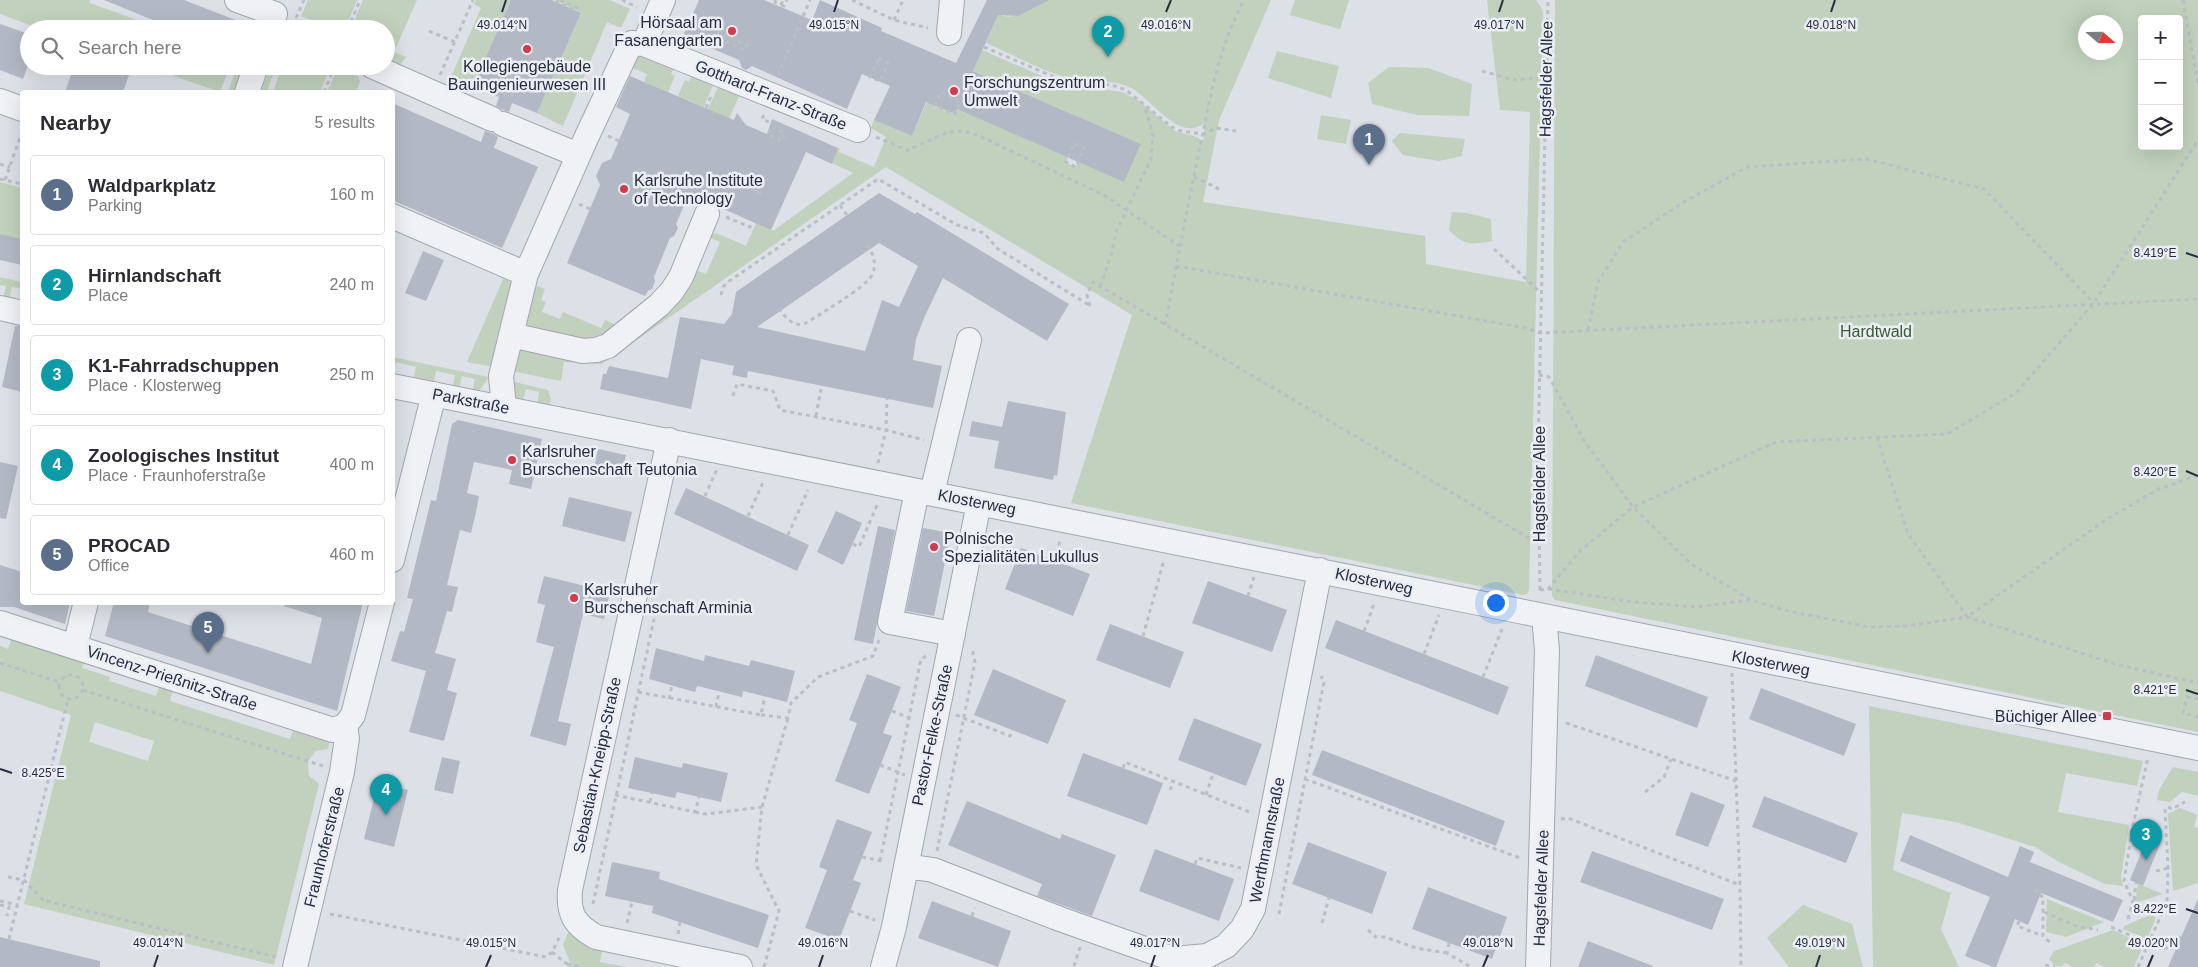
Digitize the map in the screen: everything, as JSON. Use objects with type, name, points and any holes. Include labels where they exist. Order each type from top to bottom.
[{"type":"street","points":[[237,0],[276,19]]},
{"type":"street","points":[[504,408],[501,376],[526,274],[578,155],[628,49],[632,43],[644,44],[663,0]]},
{"type":"street","points":[[949,33],[952,0]]},
{"type":"street","name":"Gotthard-Franz-Straße","points":[[644,44],[858,130]]},
{"type":"street","points":[[248,90],[253,75]]},
{"type":"street","points":[[392,75],[578,155]]},
{"type":"street","points":[[0,101],[20,108]]},
{"type":"street","points":[[511,335],[583,351],[596,350],[608,346],[659,305],[672,291],[683,272],[707,214]]},
{"type":"street","points":[[395,217],[526,274]]},
{"type":"street","points":[[0,308],[20,313]]},
{"type":"street","points":[[948,633],[890,622],[925,492],[943,446],[969,340]]},
{"type":"street","points":[[480,403],[501,376]]},
{"type":"street","name":"Parkstraße","points":[[395,387],[550,416]]},
{"type":"street","points":[[395,548],[434,394]]},
{"type":"street","name":"Klosterweg","points":[[550,416],[773,462],[1383,582],[2198,748]]},
{"type":"street","name":"Sebastian-Kneipp-Straße","points":[[571,913],[569,902],[570,890],[669,440]]},
{"type":"street","name":"Pastor-Felke-Straße","points":[[883,967],[894,928],[938,708],[948,633],[979,503]]},
{"type":"street","name":"Werthmannstraße","points":[[906,866],[933,870],[1060,920],[1173,959],[1207,956],[1226,946],[1242,929],[1254,909],[1320,570]]},
{"type":"street","points":[[75,646],[85,605]]},
{"type":"street","points":[[345,726],[352,716],[381,605]]},
{"type":"street","name":"Hagsfelder Allee","points":[[1538,967],[1546,723],[1547,650],[1544,616]]},
{"type":"street","name":"Vincenz-Prießnitz-Straße","points":[[0,623],[327,728],[339,729],[345,726]]},
{"type":"street","name":"Fraunhoferstraße","points":[[295,965],[346,754],[345,726]]},
{"type":"street","points":[[571,913],[576,924],[596,937],[740,967]]},
{"type":"path","points":[[352,20],[360,0]]},
{"type":"path","points":[[433,93],[473,0]]},
{"type":"path","points":[[559,0],[578,8],[577,11],[557,2],[559,0]]},
{"type":"path","points":[[774,4],[776,0]]},
{"type":"path","points":[[783,0],[781,5],[784,6],[787,0]]},
{"type":"path","points":[[784,8],[787,0]]},
{"type":"path","points":[[769,95],[809,0]]},
{"type":"path","points":[[852,0],[894,20],[949,33]]},
{"type":"path","points":[[894,20],[903,0]]},
{"type":"path","points":[[1165,325],[1179,246],[1217,68],[1234,19],[1244,0]]},
{"type":"path","points":[[2183,0],[2198,84]]},
{"type":"path","name":"Hagsfelder Allee","points":[[1544,616],[1540,590],[1539,375],[1547,1]]},
{"type":"path","points":[[429,30],[455,42]]},
{"type":"path","points":[[716,32],[747,45],[745,50],[714,36],[716,32]]},
{"type":"path","points":[[984,47],[1064,81],[1112,85],[1126,90],[1172,127],[1189,133],[1203,134],[1216,128],[1236,131]]},
{"type":"path","points":[[878,58],[888,62],[880,81],[870,77],[872,72],[878,58]]},
{"type":"path","points":[[1482,71],[1514,80],[1546,77]]},
{"type":"path","points":[[325,90],[331,75]]},
{"type":"path","points":[[511,76],[519,79],[511,98],[503,94],[511,76]]},
{"type":"path","points":[[941,92],[960,101],[955,114],[934,106],[941,92]]},
{"type":"path","points":[[706,108],[709,100]]},
{"type":"path","points":[[1100,286],[1111,256],[1116,232],[1151,159],[1153,135],[1146,110],[1147,105]]},
{"type":"path","points":[[772,127],[785,133],[782,140],[768,134],[772,127]]},
{"type":"path","points":[[858,130],[907,150],[960,130],[977,135],[1104,195],[1179,246]]},
{"type":"path","points":[[5,180],[20,138]]},
{"type":"path","points":[[612,138],[619,141]]},
{"type":"path","points":[[1548,589],[1580,551],[1633,507],[1776,442],[1947,434],[2016,393],[2094,303],[2198,140]]},
{"type":"path","points":[[1074,144],[1084,148],[1078,161],[1076,167],[1066,162],[1074,144]]},
{"type":"path","points":[[1588,330],[1598,282],[1623,242],[1684,202],[1747,167],[1866,159],[1984,189],[2094,303]]},
{"type":"path","points":[[0,164],[10,167]]},
{"type":"path","points":[[1194,177],[1221,190]]},
{"type":"path","points":[[0,179],[20,184]]},
{"type":"path","points":[[757,191],[762,179]]},
{"type":"path","points":[[722,295],[728,282],[878,179],[951,222],[984,233],[998,249],[1090,306],[1087,295],[1093,282],[1540,544]]},
{"type":"path","points":[[581,205],[590,209]]},
{"type":"path","points":[[840,205],[849,218]]},
{"type":"path","points":[[707,214],[709,210],[750,227],[752,222]]},
{"type":"path","points":[[779,308],[792,323],[806,323],[869,279],[875,264],[873,254],[868,246]]},
{"type":"path","points":[[1494,249],[1541,293]]},
{"type":"path","points":[[1176,266],[1526,328],[1540,333],[2198,298]]},
{"type":"path","points":[[1539,375],[1549,377],[1585,442],[1633,507],[1691,564],[1751,600],[1788,612],[1870,627],[1907,626],[1967,617],[2119,665],[2198,683]]},
{"type":"path","points":[[733,396],[737,384],[773,391],[780,410],[886,430],[943,446]]},
{"type":"path","points":[[816,416],[821,389]]},
{"type":"path","points":[[853,544],[859,547],[880,483],[886,430],[887,400]]},
{"type":"path","points":[[1877,437],[1908,534],[1967,617]]},
{"type":"path","points":[[704,496],[725,452]]},
{"type":"path","points":[[748,516],[773,462]]},
{"type":"path","points":[[788,534],[817,470]]},
{"type":"path","points":[[1967,617],[2107,519],[2159,489],[2198,475]]},
{"type":"path","points":[[1143,636],[1170,541]]},
{"type":"path","points":[[1364,631],[1383,582]]},
{"type":"path","points":[[1540,590],[1548,589],[1634,602],[1697,607],[1751,600]]},
{"type":"path","points":[[1424,654],[1446,596]]},
{"type":"path","points":[[1483,677],[1510,609]]},
{"type":"path","points":[[764,967],[779,911],[756,865],[762,807],[791,703],[818,676],[873,656],[877,643],[890,622]]},
{"type":"path","points":[[880,861],[921,659],[938,649],[948,633],[968,636],[976,662],[933,870]]},
{"type":"path","points":[[1734,655],[1731,679],[1740,885],[1741,967]]},
{"type":"path","points":[[1278,914],[1324,682],[1314,661],[1302,660]]},
{"type":"path","points":[[0,663],[60,682]]},
{"type":"path","points":[[75,675],[83,683],[83,690],[76,699],[68,699],[60,693],[60,682],[66,676],[75,675]]},
{"type":"path","points":[[669,699],[672,685]]},
{"type":"path","points":[[614,686],[669,699],[788,718]]},
{"type":"path","points":[[83,690],[308,761]]},
{"type":"path","points":[[716,707],[720,692]]},
{"type":"path","points":[[761,715],[765,696]]},
{"type":"path","points":[[2198,699],[2187,697],[2183,714],[2198,717]]},
{"type":"path","points":[[9,939],[68,699]]},
{"type":"path","points":[[938,708],[1010,736],[1013,730]]},
{"type":"path","points":[[1546,723],[1571,723],[1736,781]]},
{"type":"path","points":[[2133,901],[2124,881],[2126,862],[2153,739]]},
{"type":"path","points":[[1645,792],[1664,777],[1671,759]]},
{"type":"path","points":[[1123,768],[1124,762],[1272,820]]},
{"type":"path","points":[[1206,795],[1213,774]]},
{"type":"path","points":[[1305,779],[1383,808],[1429,822],[1542,866]]},
{"type":"path","points":[[1170,790],[1174,781]]},
{"type":"path","points":[[1335,790],[1337,784]]},
{"type":"path","points":[[591,790],[706,814],[762,807]]},
{"type":"path","points":[[650,802],[652,793]]},
{"type":"path","points":[[695,812],[699,797]]},
{"type":"path","points":[[2138,967],[2167,902],[2167,808],[2172,809],[2184,802]]},
{"type":"path","points":[[1383,808],[1384,803]]},
{"type":"path","points":[[1543,819],[1568,818],[1740,885]]},
{"type":"path","points":[[1195,864],[1197,858],[1262,872]]},
{"type":"path","points":[[2156,871],[2168,868]]},
{"type":"path","points":[[8,877],[24,880],[43,900],[295,965]]},
{"type":"path","points":[[2128,919],[2136,883]]},
{"type":"path","points":[[2037,889],[2036,894],[2043,897],[2043,936]]},
{"type":"path","points":[[1322,922],[1329,898]]},
{"type":"path","points":[[0,901],[18,905]]},
{"type":"path","points":[[0,905],[9,907],[7,916]]},
{"type":"path","points":[[308,909],[546,957],[552,952],[571,913]]},
{"type":"path","points":[[850,911],[894,928]]},
{"type":"path","points":[[2044,912],[2076,926],[2098,930]]},
{"type":"path","points":[[2019,921],[2017,926],[2043,936],[2052,944]]},
{"type":"path","points":[[2111,927],[2171,950],[2177,936],[2180,938]]},
{"type":"path","points":[[1368,930],[1376,937],[1385,937],[1416,948],[1447,953],[1471,967]]},
{"type":"path","points":[[1447,953],[1449,943]]},
{"type":"path","points":[[552,952],[567,966],[580,967]]},
{"type":"path","points":[[2045,965],[2055,967]]},
{"type":"green space","points":[[0,0],[89,0],[90,3],[137,20],[20,21],[0,14]]},
{"type":"green space","points":[[308,0],[357,0],[349,20],[311,20],[301,16]]},
{"type":"green space","points":[[363,0],[417,0],[395,50],[395,20],[355,20]]},
{"type":"green space","points":[[476,0],[511,0],[473,86],[460,80],[456,88],[448,84],[481,8],[474,4]]},
{"type":"green space","points":[[555,0],[610,0],[630,9],[621,28],[607,22],[563,126],[537,113],[581,13]]},
{"type":"green space","points":[[1036,0],[1271,0],[1219,120],[1203,202],[1425,236],[1426,264],[1526,282],[1530,112],[1500,110],[1487,0],[1536,0],[1543,11],[1529,590],[1527,594],[1523,595],[1071,503],[1132,315],[886,167],[602,364],[564,362],[561,381],[511,371],[519,351],[522,350],[583,361],[681,298],[688,289],[696,270],[706,274],[720,242],[709,237],[710,235],[716,233],[746,246],[756,223],[773,231],[853,173],[832,163],[836,148],[840,148],[839,152],[874,167],[886,137],[871,128],[874,120],[912,136],[929,97],[935,106],[954,114],[957,109],[1068,157],[1066,163],[1076,167],[1078,161],[1141,144],[973,71],[982,50],[1058,83],[1122,92],[1138,100],[1175,131],[1197,137],[1201,140],[1204,139],[1204,123],[1195,128],[1185,128],[1176,124],[1131,88],[1116,83],[1071,79],[1060,76],[986,43],[998,14],[1010,17],[1020,15]]},
{"type":"green space","points":[[1295,0],[1349,0],[1340,29],[1290,15]]},
{"type":"green space","name":"Hardtwald","points":[[1555,0],[2198,0],[2198,732],[1555,600],[1552,596]]},
{"type":"green space","points":[[1277,51],[1339,66],[1331,98],[1268,78]]},
{"type":"green space","points":[[395,52],[406,57],[400,65],[395,63]]},
{"type":"green space","points":[[634,53],[674,68],[671,74],[675,76],[668,92],[644,82],[647,74],[628,66]]},
{"type":"green space","points":[[1389,67],[1428,68],[1472,84],[1469,116],[1417,115],[1372,104],[1368,83]]},
{"type":"green space","points":[[171,75],[227,75],[221,90],[214,90]]},
{"type":"green space","points":[[234,75],[243,75],[237,90],[229,90]]},
{"type":"green space","points":[[267,75],[273,75],[268,90],[262,90]]},
{"type":"green space","points":[[279,75],[327,75],[321,90],[274,90]]},
{"type":"green space","points":[[335,75],[355,75],[360,81],[357,90],[328,90]]},
{"type":"green space","points":[[692,76],[713,85],[704,107],[678,96],[685,80],[689,82]]},
{"type":"green space","points":[[718,87],[739,96],[695,196],[708,109]]},
{"type":"green space","points":[[1321,115],[1351,120],[1346,144],[1317,139]]},
{"type":"green space","points":[[1400,133],[1465,139],[1462,156],[1439,161],[1403,155],[1392,141]]},
{"type":"green space","points":[[0,182],[20,187],[20,239],[0,235]]},
{"type":"green space","points":[[1452,212],[1467,213],[1491,219],[1492,241],[1469,243],[1459,239],[1449,230]]},
{"type":"green space","points":[[0,277],[20,282],[20,289],[12,287],[9,300],[3,299],[6,286],[0,285]]},
{"type":"green space","points":[[504,277],[510,282],[511,288],[494,367],[467,362]]},
{"type":"green space","points":[[534,285],[545,289],[541,300],[546,302],[542,312],[560,319],[563,312],[601,328],[605,320],[617,325],[615,330],[589,342],[530,328],[526,323]]},
{"type":"green space","points":[[395,358],[489,377],[477,394],[472,393],[475,379],[462,376],[459,390],[452,389],[455,375],[436,371],[433,385],[413,381],[416,367],[396,362],[395,367]]},
{"type":"green space","points":[[510,381],[548,390],[551,400],[548,409],[537,406],[539,392],[526,389],[522,403],[516,402]]},
{"type":"green space","points":[[12,637],[84,660],[82,668],[110,677],[109,681],[156,696],[160,685],[173,689],[170,701],[290,739],[294,728],[330,740],[328,749],[316,751],[308,761],[309,776],[319,784],[274,965],[24,904],[71,715],[0,691],[0,646],[8,649]],"holes":[[[95,722],[154,741],[148,761],[89,742]]]},
{"type":"green space","points":[[1869,706],[2143,761],[2137,786],[2066,773],[2058,812],[2129,825],[2121,877],[2123,886],[2105,884],[2059,862],[2035,847],[1956,822],[1902,813],[1893,870],[1951,893],[1941,929],[1959,967],[1873,967]]},
{"type":"green space","points":[[2173,767],[2198,772],[2198,796],[2182,792],[2170,802],[2157,800],[2159,790]]},
{"type":"green space","points":[[2180,808],[2197,815],[2194,827],[2198,828],[2198,883],[2173,891],[2168,814]]},
{"type":"green space","points":[[2138,884],[2163,894],[2135,903]]},
{"type":"green space","points":[[2047,899],[2104,922],[2066,937],[2046,932]]},
{"type":"green space","points":[[1803,905],[1852,924],[1863,967],[1789,967],[1767,938]]},
{"type":"green space","points":[[2150,915],[2156,917],[2147,939],[2123,929],[2124,926]]},
{"type":"green space","points":[[569,930],[603,946],[600,962],[626,967],[569,967],[570,962],[563,945]]},
{"type":"green space","points":[[2113,930],[2141,943],[2142,948],[2134,967],[2105,967],[2096,963],[2094,967],[2073,967],[2065,963],[2061,967],[2054,965],[2049,959],[2054,951]]},
{"type":"building","points":[[104,0],[184,0],[235,20],[153,20]]},
{"type":"building","name":"Kollegiengebäude Bauingenieurwesen III","points":[[511,0],[552,0],[581,13],[537,113],[512,103],[509,112],[503,110],[496,106],[499,97],[473,86]]},
{"type":"building","name":"Forschungszentrum Umwelt","points":[[699,0],[764,0],[812,20],[820,0],[882,28],[881,31],[956,63],[987,0],[1049,0],[1018,16],[998,15],[973,71],[1141,144],[1124,182],[957,109],[955,114],[926,102],[912,136],[874,120],[890,86],[862,74],[847,109],[752,66],[746,70],[742,68],[739,60],[683,36]]},
{"type":"building","points":[[0,24],[20,31],[20,75],[24,75],[23,79],[0,70]]},
{"type":"building","points":[[71,75],[129,75],[124,90],[66,90]]},
{"type":"building","points":[[630,76],[734,120],[737,113],[746,125],[767,134],[772,119],[838,148],[832,164],[806,152],[771,230],[719,207],[713,202],[704,201],[689,194],[676,224],[678,228],[674,236],[670,238],[654,277],[655,281],[652,289],[645,296],[567,263],[600,185],[596,176],[602,163],[611,159],[630,114],[616,107]]},
{"type":"building","points":[[395,104],[481,142],[485,131],[492,133],[498,137],[494,148],[538,167],[502,248],[395,201]]},
{"type":"building","points":[[879,193],[915,214],[917,212],[1069,304],[1047,341],[943,278],[916,339],[913,360],[942,366],[933,408],[748,371],[747,378],[732,375],[734,366],[701,359],[691,409],[600,389],[603,374],[606,374],[609,366],[668,378],[680,317],[724,324],[732,314],[736,292]],"holes":[[[879,243],[918,266],[899,307],[882,300],[865,351],[757,327]]]},
{"type":"building","points":[[0,234],[20,239],[20,265],[0,260]]},
{"type":"building","points":[[423,251],[444,260],[426,301],[405,293]]},
{"type":"building","points":[[15,326],[20,326],[20,392],[2,387]]},
{"type":"building","points":[[1008,401],[1066,412],[1057,476],[1054,475],[1053,480],[994,468],[999,441],[969,436],[972,421],[1002,427]]},
{"type":"building","points":[[458,420],[542,439],[531,489],[509,484],[512,470],[474,462],[467,493],[479,496],[476,512],[471,533],[460,530],[447,585],[458,587],[452,612],[447,611],[435,653],[456,659],[447,690],[457,693],[444,741],[409,732],[426,671],[391,661],[400,631],[404,632],[413,599],[407,598],[431,500],[436,501],[452,424]]},
{"type":"building","points":[[598,449],[626,455],[621,478],[593,473]]},
{"type":"building","points":[[0,462],[18,466],[6,519],[0,518]]},
{"type":"building","points":[[686,488],[809,545],[797,571],[674,514]]},
{"type":"building","points":[[569,497],[632,512],[625,542],[562,526]]},
{"type":"building","points":[[836,511],[862,523],[843,565],[817,552]]},
{"type":"building","points":[[878,526],[895,530],[873,644],[854,640]]},
{"type":"building","points":[[923,528],[951,533],[934,616],[906,611]]},
{"type":"building","points":[[1021,548],[1090,574],[1073,616],[1005,589]]},
{"type":"building","points":[[0,565],[20,571],[20,605],[69,605],[65,624],[14,607],[0,607]]},
{"type":"building","points":[[544,576],[610,592],[604,619],[583,614],[558,721],[571,724],[566,746],[530,736],[554,647],[536,642],[545,605],[537,603]]},
{"type":"building","points":[[1208,581],[1287,610],[1272,652],[1192,623]]},
{"type":"building","points":[[113,605],[149,605],[148,612],[311,664],[322,618],[284,605],[362,605],[337,711],[105,636]]},
{"type":"building","points":[[1336,620],[1509,687],[1498,715],[1325,648]]},
{"type":"building","points":[[1110,624],[1184,652],[1170,688],[1096,660]]},
{"type":"building","points":[[656,648],[704,661],[705,655],[749,666],[751,660],[795,671],[787,702],[743,691],[742,697],[697,686],[695,692],[649,679]]},
{"type":"building","points":[[1596,655],[1708,697],[1697,728],[1585,686]]},
{"type":"building","points":[[993,669],[1066,700],[1048,744],[974,715]]},
{"type":"building","points":[[867,674],[901,687],[883,733],[892,736],[869,794],[835,781],[857,723],[849,720]]},
{"type":"building","points":[[1761,688],[1856,724],[1844,756],[1749,719]]},
{"type":"building","points":[[1194,718],[1262,744],[1246,786],[1178,760]]},
{"type":"building","points":[[1322,750],[1505,821],[1496,846],[1312,775]]},
{"type":"building","points":[[1083,753],[1163,783],[1147,825],[1067,796]]},
{"type":"building","points":[[442,757],[460,761],[453,794],[434,790]]},
{"type":"building","points":[[635,757],[682,768],[683,763],[728,773],[721,802],[677,792],[675,798],[628,788]]},
{"type":"building","points":[[378,782],[408,790],[394,847],[364,839]]},
{"type":"building","points":[[1691,792],[1725,805],[1708,847],[1675,835]]},
{"type":"building","points":[[1764,796],[1858,833],[1846,863],[1752,827]]},
{"type":"building","points":[[967,801],[1060,839],[1062,834],[1116,855],[1092,916],[1037,896],[1042,884],[948,845]]},
{"type":"building","points":[[837,819],[872,832],[853,880],[861,883],[839,940],[805,928],[827,870],[819,867]]},
{"type":"building","points":[[2149,833],[2162,839],[2143,886],[2130,880]]},
{"type":"building","points":[[1910,835],[2008,877],[2020,846],[2034,852],[2030,862],[2123,900],[2113,922],[2041,893],[2028,925],[2015,919],[1996,967],[1993,967],[1965,956],[1990,897],[1900,861]]},
{"type":"building","points":[[1308,842],[1387,872],[1372,914],[1292,884]]},
{"type":"building","points":[[1155,849],[1234,879],[1219,921],[1139,891]]},
{"type":"building","points":[[1592,851],[1724,899],[1712,930],[1580,882]]},
{"type":"building","points":[[612,862],[660,872],[659,879],[769,915],[758,948],[652,913],[653,906],[605,896]]},
{"type":"building","points":[[1428,887],[1507,917],[1492,959],[1412,929]]},
{"type":"building","points":[[2198,899],[2198,967],[2168,967],[2178,944]]},
{"type":"building","points":[[932,901],[1011,931],[998,967],[918,938]]},
{"type":"building","points":[[0,937],[100,961],[100,967],[0,967]]},
{"type":"building","points":[[1588,941],[1653,966],[1653,967],[1578,967]]},
{"type":"place","name":"Hörsaal am Fasanengarten","points":[[732,31]]},
{"type":"place","name":"Kollegiengebäude Bauingenieurwesen III","points":[[527,49]]},
{"type":"place","name":"Hirnlandschaft","points":[[1108,57]]},
{"type":"place","name":"Forschungszentrum Umwelt","points":[[954,91]]},
{"type":"place","name":"Waldparkplatz","points":[[1369,165]]},
{"type":"place","name":"Karlsruhe Institute of Technology","points":[[624,189]]},
{"type":"place","name":"Karlsruher Burschenschaft Teutonia","points":[[512,460]]},
{"type":"place","name":"Polnische Spezialitäten Lukullus","points":[[934,547]]},
{"type":"place","name":"Karlsruher Burschenschaft Arminia","points":[[574,598]]},
{"type":"place","name":"PROCAD","points":[[208,653]]},
{"type":"place","name":"Büchiger Allee","points":[[2107,716]]},
{"type":"place","name":"Zoologisches Institut","points":[[386,815]]},
{"type":"place","name":"K1-Fahrradschuppen","points":[[2146,860]]}]
